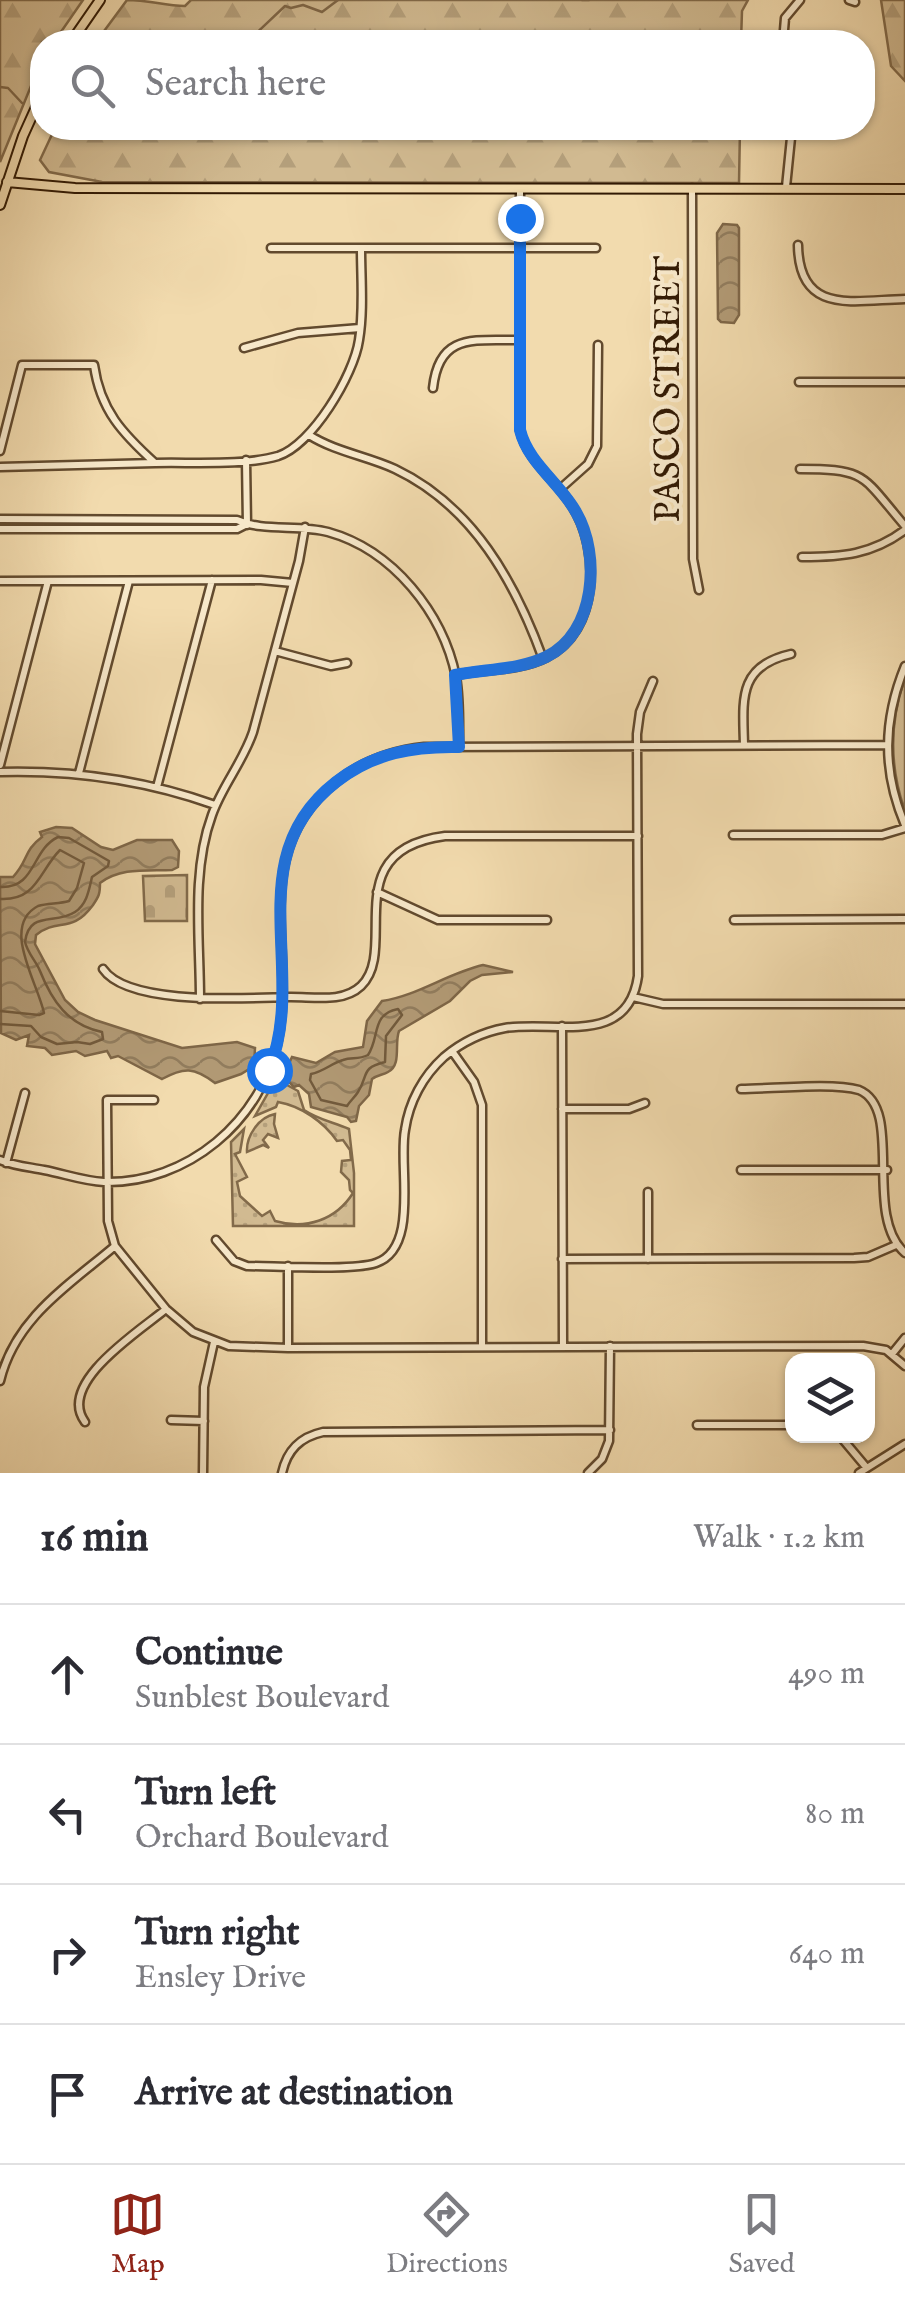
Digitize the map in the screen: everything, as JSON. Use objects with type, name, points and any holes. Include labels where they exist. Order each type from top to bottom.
[{"type":"main road","points":[[80,30],[100,0]]},
{"type":"main road","points":[[0,205],[30,124]]},
{"type":"main road","points":[[7,182],[75,188],[905,189]]},
{"type":"street","points":[[784,30],[785,18],[800,0]]},
{"type":"street","points":[[786,187],[791,140]]},
{"type":"street","name":"PASCO STREET","points":[[692,187],[692,559],[699,590]]},
{"type":"street","points":[[455,675],[543,659],[560,649],[582,614],[590,589],[590,556],[578,514],[530,454],[522,438],[520,189]]},
{"type":"street","points":[[798,245],[801,274],[816,294],[834,300],[905,300]]},
{"type":"street","points":[[271,248],[596,248]]},
{"type":"street","points":[[0,468],[246,460],[281,455],[309,435],[351,366],[360,328],[361,248]]},
{"type":"street","points":[[244,348],[298,333],[360,328]]},
{"type":"street","points":[[432,388],[438,360],[456,344],[519,340]]},
{"type":"street","points":[[560,489],[588,464],[597,446],[598,344]]},
{"type":"street","points":[[0,452],[22,365],[94,365],[98,389],[111,417],[156,462]]},
{"type":"street","points":[[799,382],[905,382]]},
{"type":"street","points":[[309,435],[408,476],[465,522],[507,575],[543,659]]},
{"type":"street","points":[[246,460],[246,524]]},
{"type":"street","points":[[800,469],[841,469],[856,474],[905,528],[881,546],[859,554],[802,556]]},
{"type":"street","points":[[0,520],[236,520],[304,527],[356,544],[404,580],[435,622],[455,675],[459,747]]},
{"type":"street","points":[[0,529],[237,529],[246,524]]},
{"type":"street","points":[[200,998],[200,860],[216,805],[248,747],[304,527]]},
{"type":"street","points":[[157,786],[212,580]]},
{"type":"street","points":[[48,581],[0,769],[79,774],[157,786],[216,805]]},
{"type":"street","points":[[79,774],[129,581]]},
{"type":"street","points":[[0,582],[292,583]]},
{"type":"street","points":[[275,651],[331,666],[347,663]]},
{"type":"street","points":[[744,746],[744,696],[750,678],[767,662],[790,654]]},
{"type":"street","points":[[733,835],[882,835],[905,826],[892,787],[887,745],[889,716],[905,666]]},
{"type":"street","points":[[216,1240],[242,1265],[372,1264],[396,1248],[403,1230],[403,1141],[409,1111],[430,1071],[477,1036],[504,1028],[590,1026],[607,1022],[633,997],[638,968],[637,746],[640,712],[653,681]]},
{"type":"street","points":[[25,1093],[3,1162],[84,1180],[108,1182],[144,1177],[178,1166],[211,1147],[232,1128],[259,1092],[272,1063],[280,1028],[282,865],[292,836],[306,813],[339,780],[372,760],[413,748],[887,745]]},
{"type":"street","points":[[103,968],[114,980],[200,998],[340,996],[365,982],[373,963],[377,892],[384,874],[400,854],[416,843],[435,838],[638,836]]},
{"type":"street","points":[[377,892],[438,920],[547,920]]},
{"type":"street","points":[[734,920],[905,920]]},
{"type":"street","points":[[633,997],[663,1004],[905,1004]]},
{"type":"street","points":[[562,1026],[562,1346]]},
{"type":"street","points":[[452,1051],[474,1082],[482,1105],[482,1347]]},
{"type":"street","points":[[741,1089],[846,1088],[865,1093],[878,1104],[886,1118],[887,1222],[896,1245],[905,1253]]},
{"type":"street","points":[[154,1100],[108,1100],[108,1228],[116,1246],[166,1309],[181,1324],[214,1342],[288,1348],[864,1346],[892,1354],[905,1366]]},
{"type":"street","points":[[562,1110],[629,1109],[645,1103]]},
{"type":"street","points":[[741,1170],[887,1170]]},
{"type":"street","points":[[648,1192],[648,1258]]},
{"type":"street","points":[[562,1259],[854,1258],[868,1257],[896,1245]]},
{"type":"street","points":[[0,1381],[17,1338],[38,1311],[116,1246]]},
{"type":"street","points":[[288,1266],[288,1348]]},
{"type":"street","points":[[86,1422],[80,1415],[79,1402],[90,1376],[166,1309]]},
{"type":"street","points":[[892,1354],[905,1338]]},
{"type":"street","points":[[203,1473],[206,1374],[214,1342]]},
{"type":"street","points":[[588,1473],[607,1450],[610,1346]]},
{"type":"street","points":[[171,1420],[204,1421]]},
{"type":"street","points":[[697,1425],[785,1425]]},
{"type":"street","points":[[282,1473],[297,1444],[323,1432],[610,1430]]},
{"type":"street","points":[[845,1443],[862,1470],[905,1444]]},
{"type":"green space","points":[[0,0],[83,0],[62,30],[30,30],[30,88],[0,162]]},
{"type":"green space","points":[[127,0],[185,6],[191,0],[748,0],[742,11],[741,30],[105,30]]},
{"type":"green space","points":[[881,0],[905,0],[905,81],[891,66]]},
{"type":"green space","points":[[49,140],[740,140],[739,183],[102,182],[49,172],[40,160]]},
{"type":"green space","points":[[905,678],[905,811],[896,778],[893,744]]},
{"type":"green space","points":[[187,875],[187,921],[145,921],[143,876]]},
{"type":"green space","points":[[276,1079],[298,1091],[304,1110],[349,1129],[354,1173],[354,1226],[233,1226],[231,1142],[244,1129],[240,1152],[235,1154],[247,1177],[237,1182],[240,1196],[262,1216],[270,1211],[275,1221],[309,1223],[338,1210],[353,1193],[341,1172],[342,1161],[351,1160],[343,1140],[337,1141],[326,1127],[287,1104],[278,1102],[276,1107],[255,1116]]},
{"type":"green space","points":[[275,1114],[278,1138],[268,1134],[263,1140],[269,1148],[263,1145],[247,1152],[255,1128]]},
{"type":"water","points":[[723,224],[739,228],[739,315],[734,323],[718,319],[717,233]]},
{"type":"water","points":[[72,828],[101,847],[113,850],[137,840],[172,840],[179,851],[178,867],[125,872],[108,878],[100,883],[98,897],[78,920],[36,935],[35,944],[65,1000],[95,1020],[182,1048],[237,1042],[255,1048],[254,1066],[215,1083],[189,1070],[162,1079],[118,1056],[111,1058],[107,1051],[85,1056],[76,1051],[52,1055],[45,1048],[27,1046],[29,1035],[16,1040],[1,1033],[0,877],[13,877],[42,837],[40,832]]},
{"type":"water","points":[[483,965],[513,972],[482,975],[470,981],[450,1001],[399,1031],[395,1064],[372,1079],[356,1121],[311,1107],[309,1094],[286,1079],[292,1057],[316,1063],[335,1052],[363,1047],[367,1021],[382,1001]]},
{"type":"waterway","points":[[260,30],[285,6],[303,5],[322,12],[338,0]]},
{"type":"waterway","points":[[582,0],[589,0]]},
{"type":"waterway","points":[[0,87],[8,88],[22,103]]},
{"type":"route","points":[[269,1070],[281,1021],[282,865],[292,836],[306,813],[339,780],[372,760],[413,748],[459,747],[455,675],[532,663],[550,656],[570,637],[587,601],[590,556],[580,521],[565,495],[530,454],[520,430],[520,218]]}]
